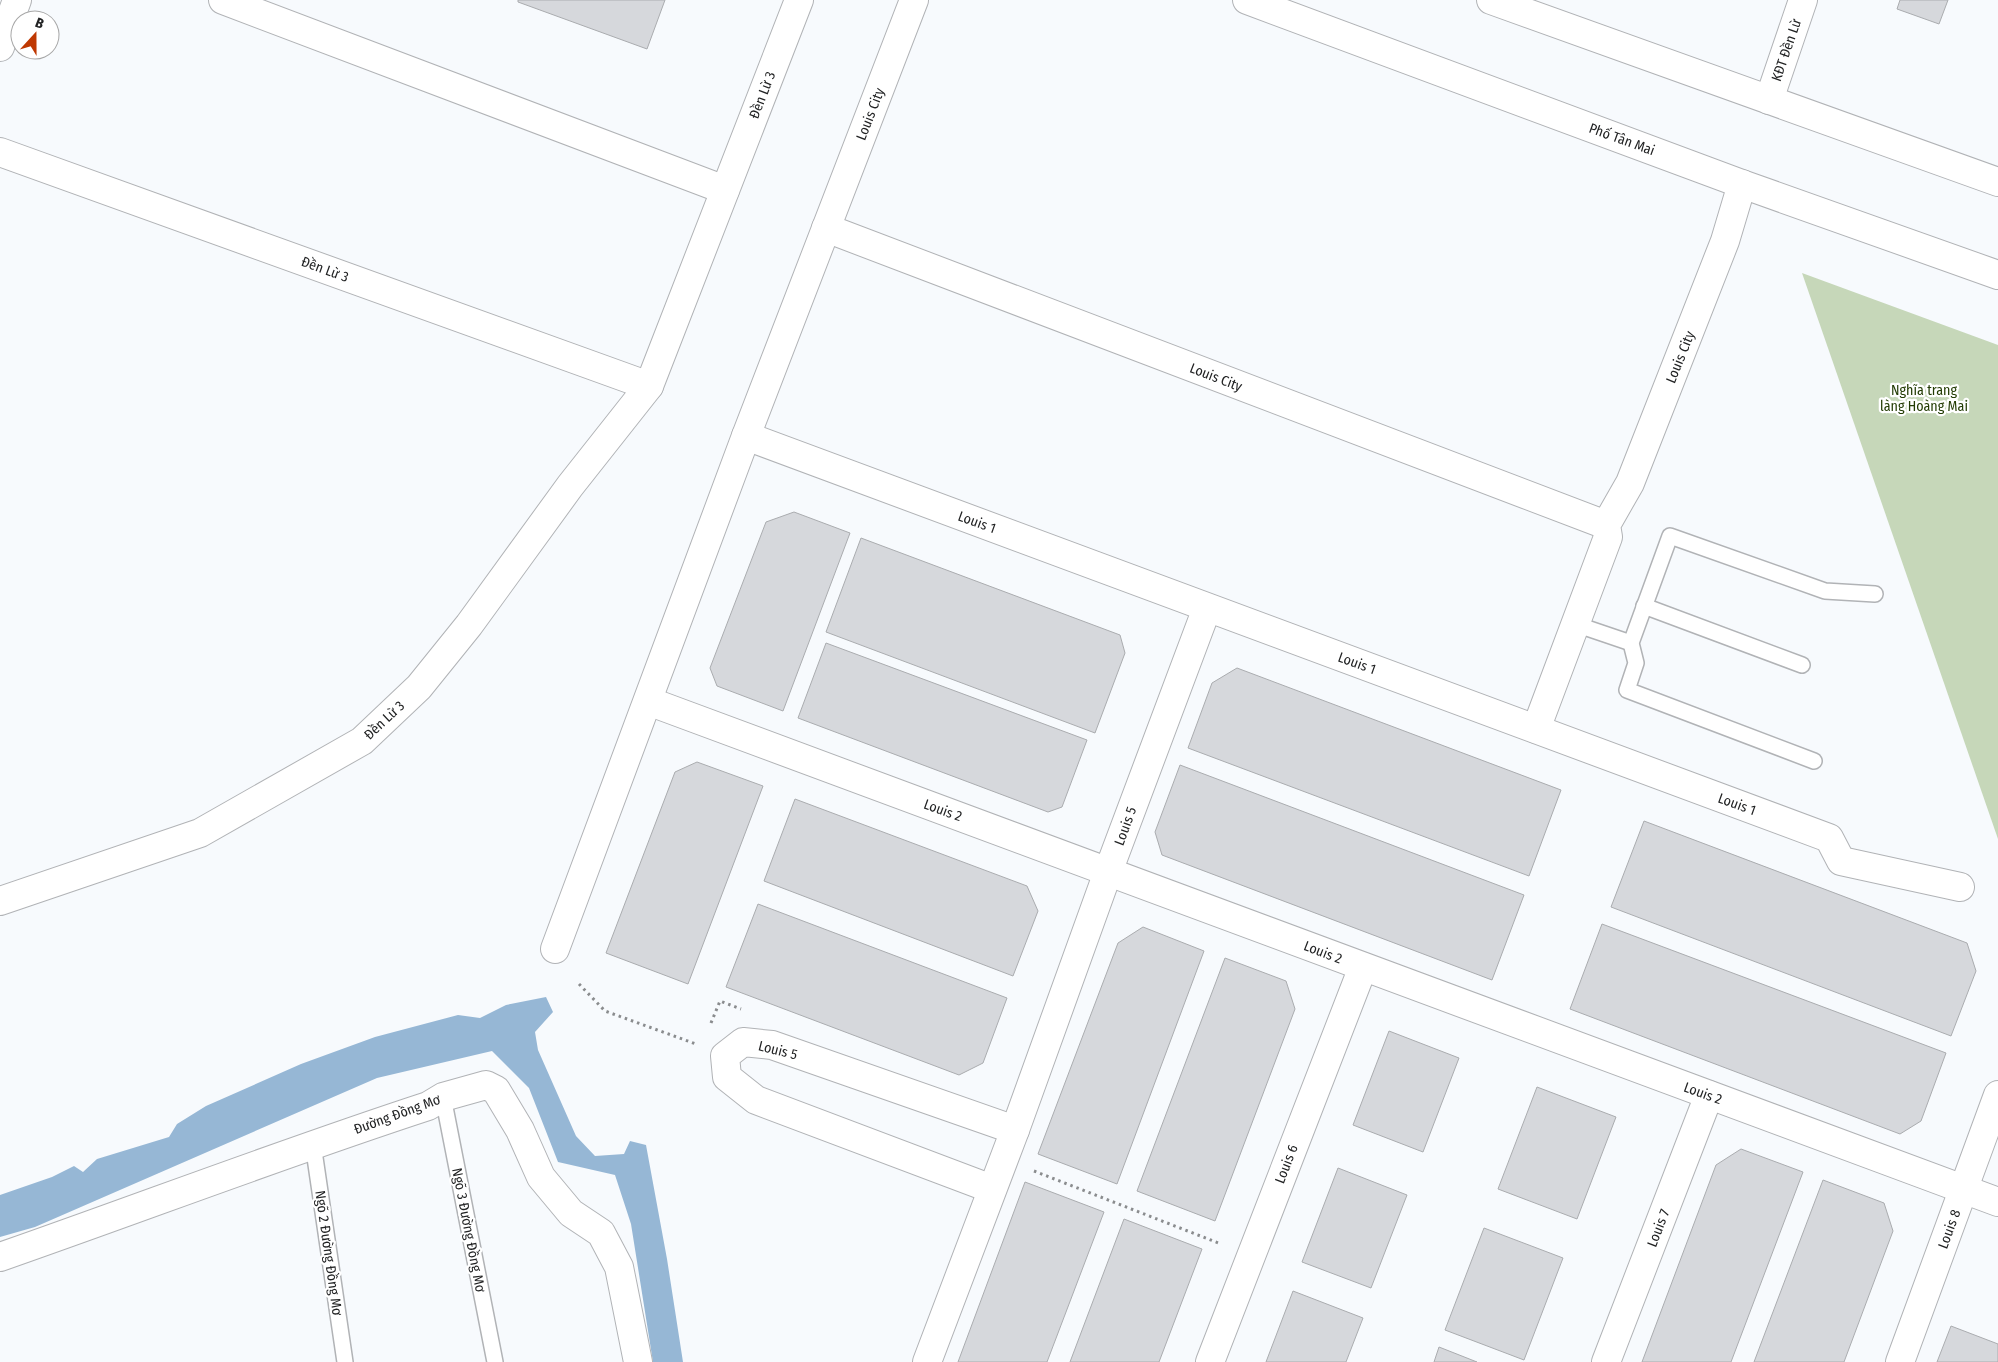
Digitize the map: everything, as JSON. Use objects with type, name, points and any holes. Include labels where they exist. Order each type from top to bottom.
[{"type":"street","points":[[0,47],[17,0]]},
{"type":"street","points":[[223,0],[725,190]]},
{"type":"street","name":"Đền Lừ 3","points":[[0,901],[200,833],[362,741],[424,680],[469,625],[570,486],[650,386],[799,0]]},
{"type":"street","name":"Louis City","points":[[555,949],[746,436],[914,0]]},
{"type":"street","name":"Phố Tân Mai","points":[[1247,0],[1742,184],[1998,275]]},
{"type":"street","points":[[1491,0],[1998,182]]},
{"type":"street","name":"KĐT Đền Lừ","points":[[1769,100],[1803,0]]},
{"type":"street","name":"Đền Lừ 3","points":[[0,152],[650,386]]},
{"type":"street","name":"Louis City","points":[[1536,729],[1608,537],[1606,525],[1630,483],[1725,241],[1742,184]]},
{"type":"street","name":"Louis City","points":[[826,228],[1606,525]]},
{"type":"street","name":"Louis 1","points":[[746,436],[1829,838],[1841,861],[1960,887]]},
{"type":"street","name":"Louis 5","points":[[927,1362],[1015,1130],[1108,872],[1208,608]]},
{"type":"street","name":"Louis 2","points":[[648,701],[1998,1202]]},
{"type":"street","name":"Louis 6","points":[[1210,1362],[1363,967]]},
{"type":"street","name":"Louis 5","points":[[992,1189],[756,1100],[727,1077],[725,1056],[743,1042],[772,1045],[1015,1130]]},
{"type":"street","name":"Đường Đồng Mơ","points":[[0,1257],[108,1220],[313,1144],[428,1106],[443,1097],[486,1085],[496,1090],[520,1130],[541,1177],[570,1213],[601,1233],[619,1267],[633,1361]]},
{"type":"street","name":"Louis 7","points":[[1606,1362],[1709,1095]]},
{"type":"street","name":"Louis 8","points":[[1900,1362],[1998,1095]]},
{"type":"lane","points":[[1814,761],[1628,690],[1636,663],[1631,643],[1644,606],[1670,536],[1825,591],[1875,594]]},
{"type":"lane","points":[[1644,606],[1802,664]]},
{"type":"lane","points":[[1575,624],[1631,643]]},
{"type":"lane","name":"Ngõ 3 Đường Đồng Mơ","points":[[443,1097],[495,1362]]},
{"type":"lane","name":"Ngõ 2 Đường Đồng Mơ","points":[[313,1144],[345,1362]]},
{"type":"path","points":[[579,984],[605,1011],[702,1046]]},
{"type":"path","points":[[710,1028],[720,1001],[746,1011]]},
{"type":"path","points":[[1033,1171],[1221,1244]]},
{"type":"green space","name":"Nghĩa trang làng Hoàng Mai","points":[[1802,273],[1998,345],[1998,839]]},
{"type":"water","points":[[546,997],[553,1012],[535,1032],[538,1050],[576,1136],[595,1156],[624,1154],[630,1141],[646,1145],[667,1259],[683,1362],[653,1362],[631,1224],[615,1175],[558,1162],[529,1088],[492,1051],[377,1078],[35,1227],[0,1237],[0,1195],[52,1177],[74,1166],[83,1172],[97,1159],[169,1137],[177,1124],[206,1106],[301,1064],[375,1037],[458,1015],[480,1018],[506,1005]]},
{"type":"building","points":[[518,0],[665,0],[647,49],[518,2]]},
{"type":"building","points":[[1900,0],[1948,0],[1939,24],[1897,9]]},
{"type":"building","points":[[794,512],[850,533],[783,711],[717,686],[710,668],[766,522]]},
{"type":"building","points":[[861,538],[1120,635],[1125,653],[1095,733],[826,632]]},
{"type":"building","points":[[826,643],[1087,740],[1062,807],[1048,812],[798,718]]},
{"type":"building","points":[[1237,668],[1561,790],[1529,876],[1188,748],[1212,683]]},
{"type":"building","points":[[697,762],[763,786],[688,984],[606,953],[675,772]]},
{"type":"building","points":[[1180,765],[1524,895],[1492,980],[1162,855],[1155,832]]},
{"type":"building","points":[[795,799],[1027,886],[1038,911],[1013,976],[764,881]]},
{"type":"building","points":[[1644,821],[1967,943],[1976,971],[1951,1036],[1611,907]]},
{"type":"building","points":[[758,904],[1007,998],[983,1063],[959,1075],[726,987]]},
{"type":"building","points":[[1602,924],[1946,1053],[1921,1121],[1900,1134],[1570,1009]]},
{"type":"building","points":[[1143,927],[1204,951],[1117,1184],[1038,1154],[1118,943]]},
{"type":"building","points":[[1225,958],[1286,981],[1295,1009],[1215,1221],[1137,1191]]},
{"type":"building","points":[[1389,1031],[1459,1058],[1423,1152],[1353,1125]]},
{"type":"building","points":[[1537,1087],[1616,1117],[1577,1219],[1498,1189]]},
{"type":"building","points":[[1741,1149],[1803,1172],[1731,1362],[1642,1362],[1716,1165]]},
{"type":"building","points":[[1338,1168],[1407,1195],[1371,1288],[1302,1262]]},
{"type":"building","points":[[1823,1180],[1884,1203],[1893,1231],[1844,1362],[1754,1362]]},
{"type":"building","points":[[1025,1182],[1104,1212],[1047,1362],[958,1362]]},
{"type":"building","points":[[1124,1219],[1202,1249],[1159,1362],[1070,1362]]},
{"type":"building","points":[[1484,1228],[1563,1258],[1524,1360],[1445,1330]]},
{"type":"building","points":[[1293,1291],[1363,1318],[1346,1362],[1266,1362]]},
{"type":"building","points":[[1951,1326],[1998,1344],[1998,1362],[1937,1362]]},
{"type":"building","points":[[1439,1347],[1477,1362],[1434,1362]]}]
